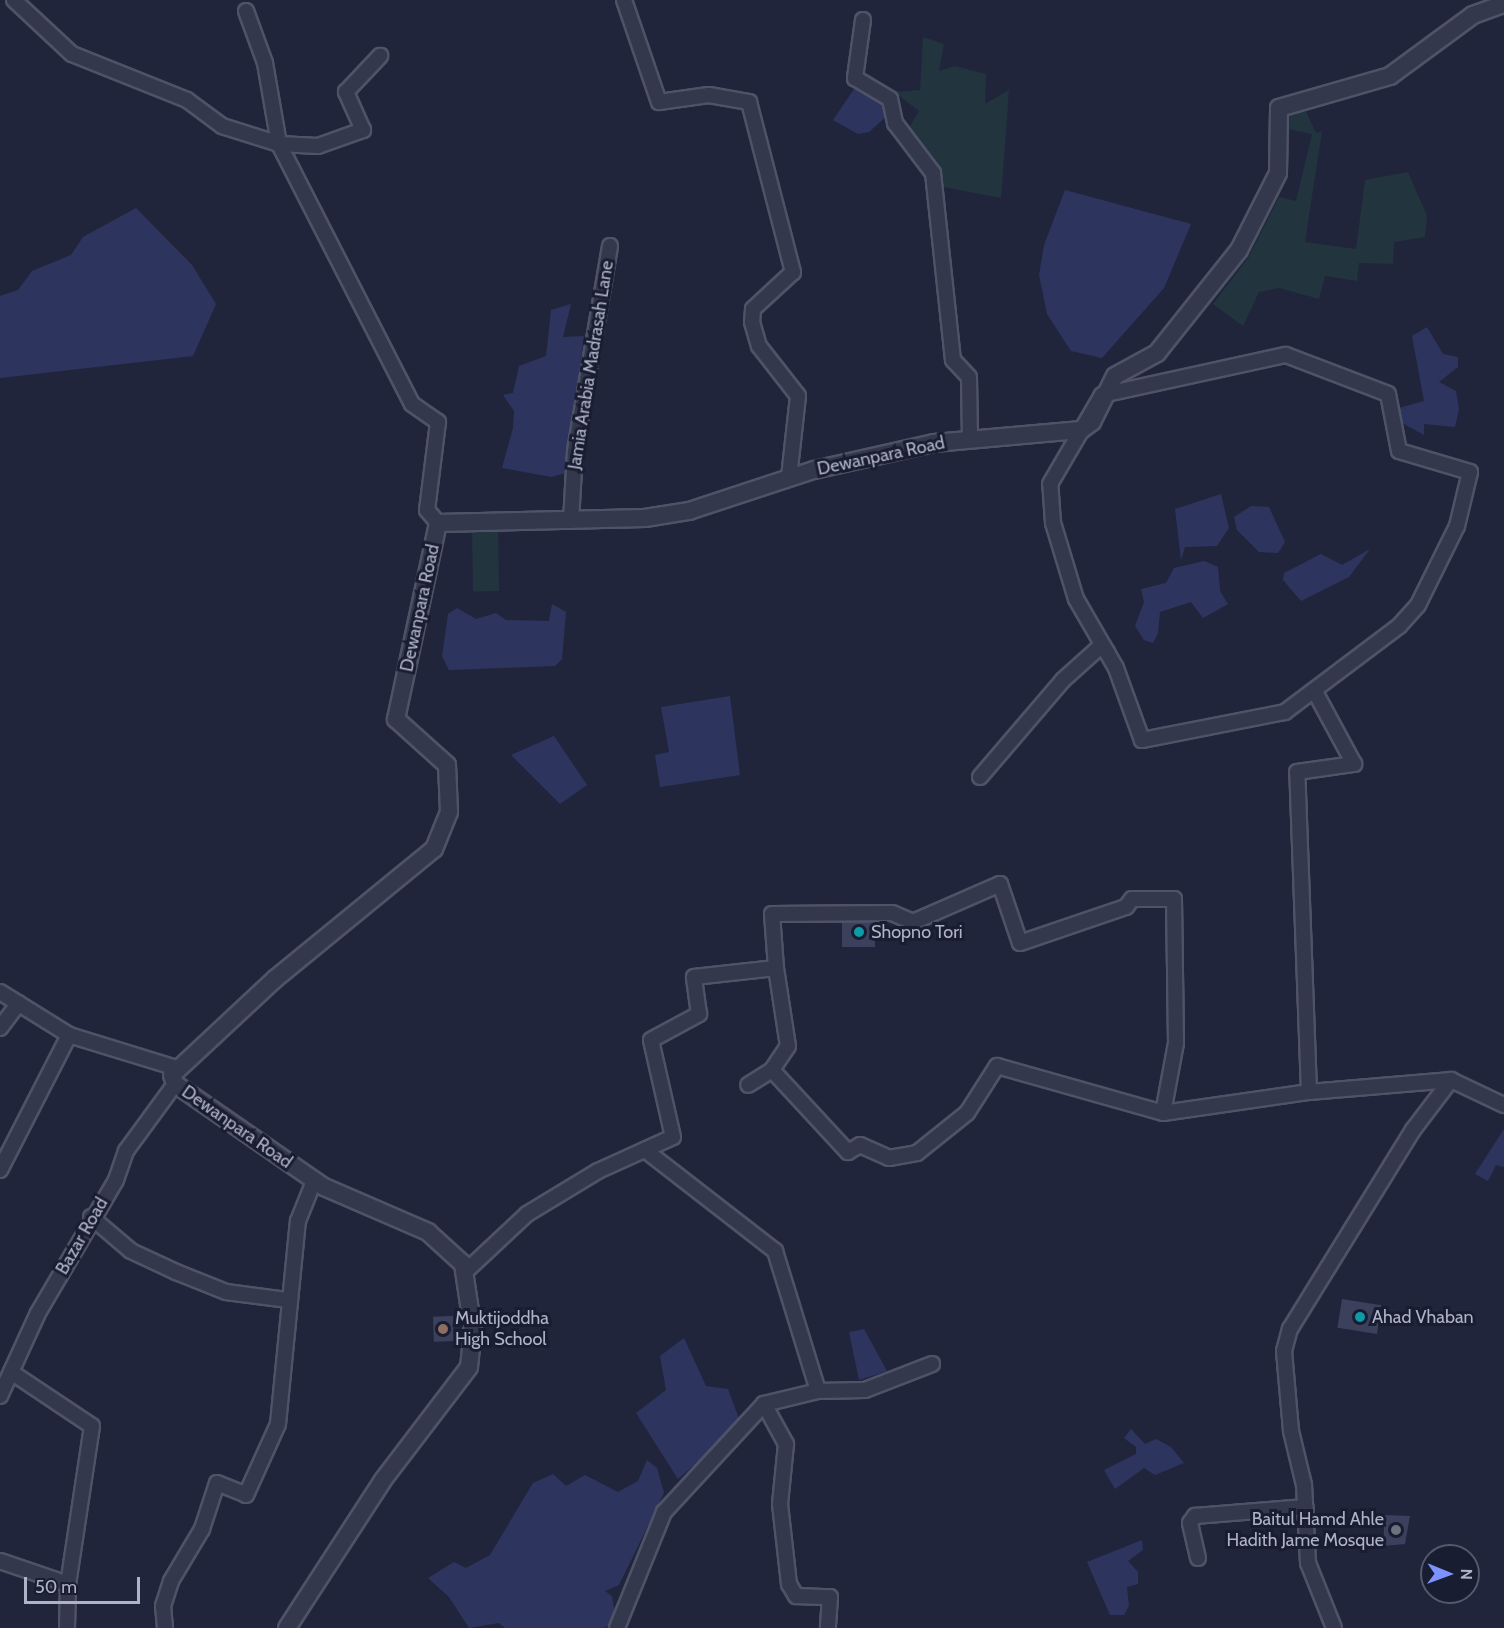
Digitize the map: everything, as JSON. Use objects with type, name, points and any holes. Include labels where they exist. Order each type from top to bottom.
[{"type":"street","points":[[15,0],[72,54],[187,100],[222,126],[279,144],[318,146],[363,130],[346,92],[380,56]]},
{"type":"street","points":[[624,0],[659,102],[710,95],[749,102],[793,272],[753,309],[752,322],[759,346],[798,396],[789,478]]},
{"type":"street","points":[[1102,395],[1286,355],[1388,394],[1399,452],[1470,472],[1446,553],[1418,605],[1285,712],[1142,740],[1108,654],[1076,599],[1053,523],[1050,484],[1083,428],[1092,422],[1102,395],[1115,376],[1157,353],[1239,250],[1278,173],[1279,108],[1390,76],[1473,15],[1504,4]]},
{"type":"street","points":[[246,10],[266,63],[279,144],[412,404],[438,422],[428,510],[438,523]]},
{"type":"street","points":[[862,20],[855,78],[890,99],[895,123],[933,173],[953,360],[969,376],[970,438]]},
{"type":"street","name":"Jamia Arabia Madrasah Lane","points":[[571,521],[575,451],[610,246]]},
{"type":"street","name":"Dewanpara Road","points":[[287,1628],[383,1480],[464,1376],[473,1331],[463,1264],[428,1232],[314,1181],[175,1076],[434,849],[449,812],[447,765],[396,719],[438,523],[571,521],[689,511],[789,478],[970,438],[1083,428]]},
{"type":"street","points":[[980,777],[1063,680],[1102,645],[1108,654]]},
{"type":"street","points":[[1309,1092],[1297,772],[1354,764],[1314,690]]},
{"type":"street","points":[[748,1085],[772,1070],[788,1046],[776,968],[772,914],[892,913],[913,922],[1000,884],[1020,943],[1126,908],[1132,899],[1174,899],[1176,1043],[1163,1113]]},
{"type":"street","points":[[464,1273],[526,1214],[645,1150],[674,1137],[651,1040],[699,1014],[694,977],[776,968]]},
{"type":"street","points":[[0,992],[69,1035],[175,1076]]},
{"type":"street","points":[[0,1028],[19,1003]]},
{"type":"street","points":[[0,1170],[69,1035]]},
{"type":"street","points":[[772,1070],[848,1152],[860,1145],[889,1158],[917,1153],[967,1113],[997,1066],[1163,1113],[1309,1092],[1451,1080],[1504,1105]]},
{"type":"street","name":"Bazar Road","points":[[0,1396],[91,1217],[116,1180],[126,1151],[175,1076]]},
{"type":"street","points":[[1334,1628],[1308,1563],[1305,1507],[1283,1375],[1290,1329],[1413,1130],[1451,1080]]},
{"type":"street","points":[[645,1150],[776,1251],[818,1391]]},
{"type":"street","points":[[165,1628],[164,1606],[171,1581],[202,1529],[217,1483],[246,1495],[268,1452],[278,1424],[288,1300],[298,1221],[314,1181]]},
{"type":"street","points":[[91,1217],[131,1251],[176,1272],[226,1292],[288,1300]]},
{"type":"street","points":[[617,1628],[664,1512],[764,1404],[818,1391],[865,1390],[932,1364]]},
{"type":"street","points":[[11,1372],[92,1426],[68,1584],[67,1628]]},
{"type":"street","points":[[764,1404],[786,1444],[780,1504],[789,1584],[796,1596],[830,1597],[828,1628]]},
{"type":"street","points":[[1198,1558],[1190,1523],[1195,1516],[1305,1507]]},
{"type":"street","points":[[0,1561],[68,1584]]},
{"type":"shaded area","points":[[923,37],[944,44],[939,71],[955,66],[986,74],[985,104],[1009,90],[1001,198],[944,187],[909,128],[919,111],[894,92],[920,90]]},
{"type":"shaded area","points":[[1306,111],[1316,133],[1322,131],[1305,242],[1356,249],[1365,180],[1408,172],[1427,216],[1425,237],[1394,242],[1393,264],[1359,263],[1357,281],[1325,276],[1319,299],[1279,288],[1259,292],[1243,326],[1213,304],[1248,258],[1279,197],[1296,201],[1312,134],[1287,129],[1289,115]]},
{"type":"shaded area","points":[[472,529],[498,529],[499,591],[473,591]]},
{"type":"water","points":[[856,86],[884,104],[889,114],[869,132],[858,134],[833,120]]},
{"type":"water","points":[[1065,190],[1191,224],[1164,288],[1102,358],[1071,351],[1047,314],[1039,275],[1044,245]]},
{"type":"water","points":[[136,208],[192,265],[216,304],[193,356],[0,378],[0,296],[18,290],[32,271],[71,255],[83,237]]},
{"type":"water","points":[[571,304],[563,337],[584,336],[566,473],[551,477],[502,468],[513,428],[514,411],[503,395],[513,393],[519,366],[546,356],[551,310]]},
{"type":"water","points":[[1427,327],[1443,354],[1458,357],[1458,367],[1439,382],[1456,391],[1459,409],[1455,427],[1424,424],[1424,435],[1395,419],[1395,409],[1424,401],[1412,336]]},
{"type":"water","points":[[1221,494],[1229,528],[1217,546],[1185,547],[1181,560],[1175,509]]},
{"type":"water","points":[[1251,506],[1269,507],[1285,542],[1278,553],[1259,552],[1237,530],[1234,517]]},
{"type":"water","points":[[1370,549],[1349,577],[1301,601],[1283,580],[1284,573],[1321,554],[1342,565]]},
{"type":"water","points":[[1204,561],[1218,567],[1220,591],[1228,604],[1203,618],[1191,602],[1160,612],[1158,633],[1153,643],[1144,640],[1135,626],[1144,602],[1141,589],[1166,583],[1174,568]]},
{"type":"water","points":[[552,604],[566,612],[562,659],[555,666],[449,670],[442,656],[448,614],[457,608],[476,619],[496,613],[506,620],[549,621]]},
{"type":"water","points":[[730,696],[740,775],[660,787],[655,755],[669,752],[661,707]]},
{"type":"water","points":[[554,736],[587,785],[560,804],[511,755]]},
{"type":"water","points":[[1504,1129],[1504,1167],[1496,1165],[1488,1181],[1475,1174]]},
{"type":"water","points":[[864,1329],[887,1371],[859,1380],[849,1332]]},
{"type":"water","points":[[684,1338],[706,1386],[728,1389],[741,1424],[678,1479],[636,1413],[666,1390],[660,1356]]},
{"type":"water","points":[[1131,1429],[1145,1444],[1156,1439],[1171,1447],[1184,1463],[1155,1475],[1144,1468],[1115,1489],[1104,1470],[1136,1454],[1136,1447],[1124,1438]]},
{"type":"water","points":[[647,1460],[657,1468],[664,1493],[619,1585],[605,1591],[612,1596],[616,1621],[604,1628],[505,1628],[499,1623],[469,1628],[449,1597],[428,1578],[454,1562],[466,1568],[490,1555],[533,1483],[553,1474],[566,1486],[585,1475],[618,1492],[638,1481]]},
{"type":"water","points":[[1142,1540],[1143,1550],[1128,1561],[1138,1572],[1138,1584],[1127,1587],[1129,1606],[1124,1615],[1110,1615],[1087,1562]]},
{"type":"building","name":"Shopno Tori","points":[[842,922],[875,922],[875,947],[842,947]]},
{"type":"building","name":"Ahad Vhaban","points":[[1342,1299],[1382,1305],[1377,1334],[1337,1328]]},
{"type":"building","name":"Muktijoddha High School","points":[[453,1316],[454,1341],[434,1342],[433,1317]]},
{"type":"building","name":"Baitul Hamd Ahle Hadith Jame Mosque","points":[[1385,1515],[1410,1516],[1405,1544],[1383,1546]]},
{"type":"place","name":"Shopno Tori","points":[[859,932]]},
{"type":"place","name":"Ahad Vhaban","points":[[1360,1317]]},
{"type":"place","name":"Muktijoddha High School","points":[[443,1329]]},
{"type":"place","name":"Baitul Hamd Ahle Hadith Jame Mosque","points":[[1396,1530]]}]
